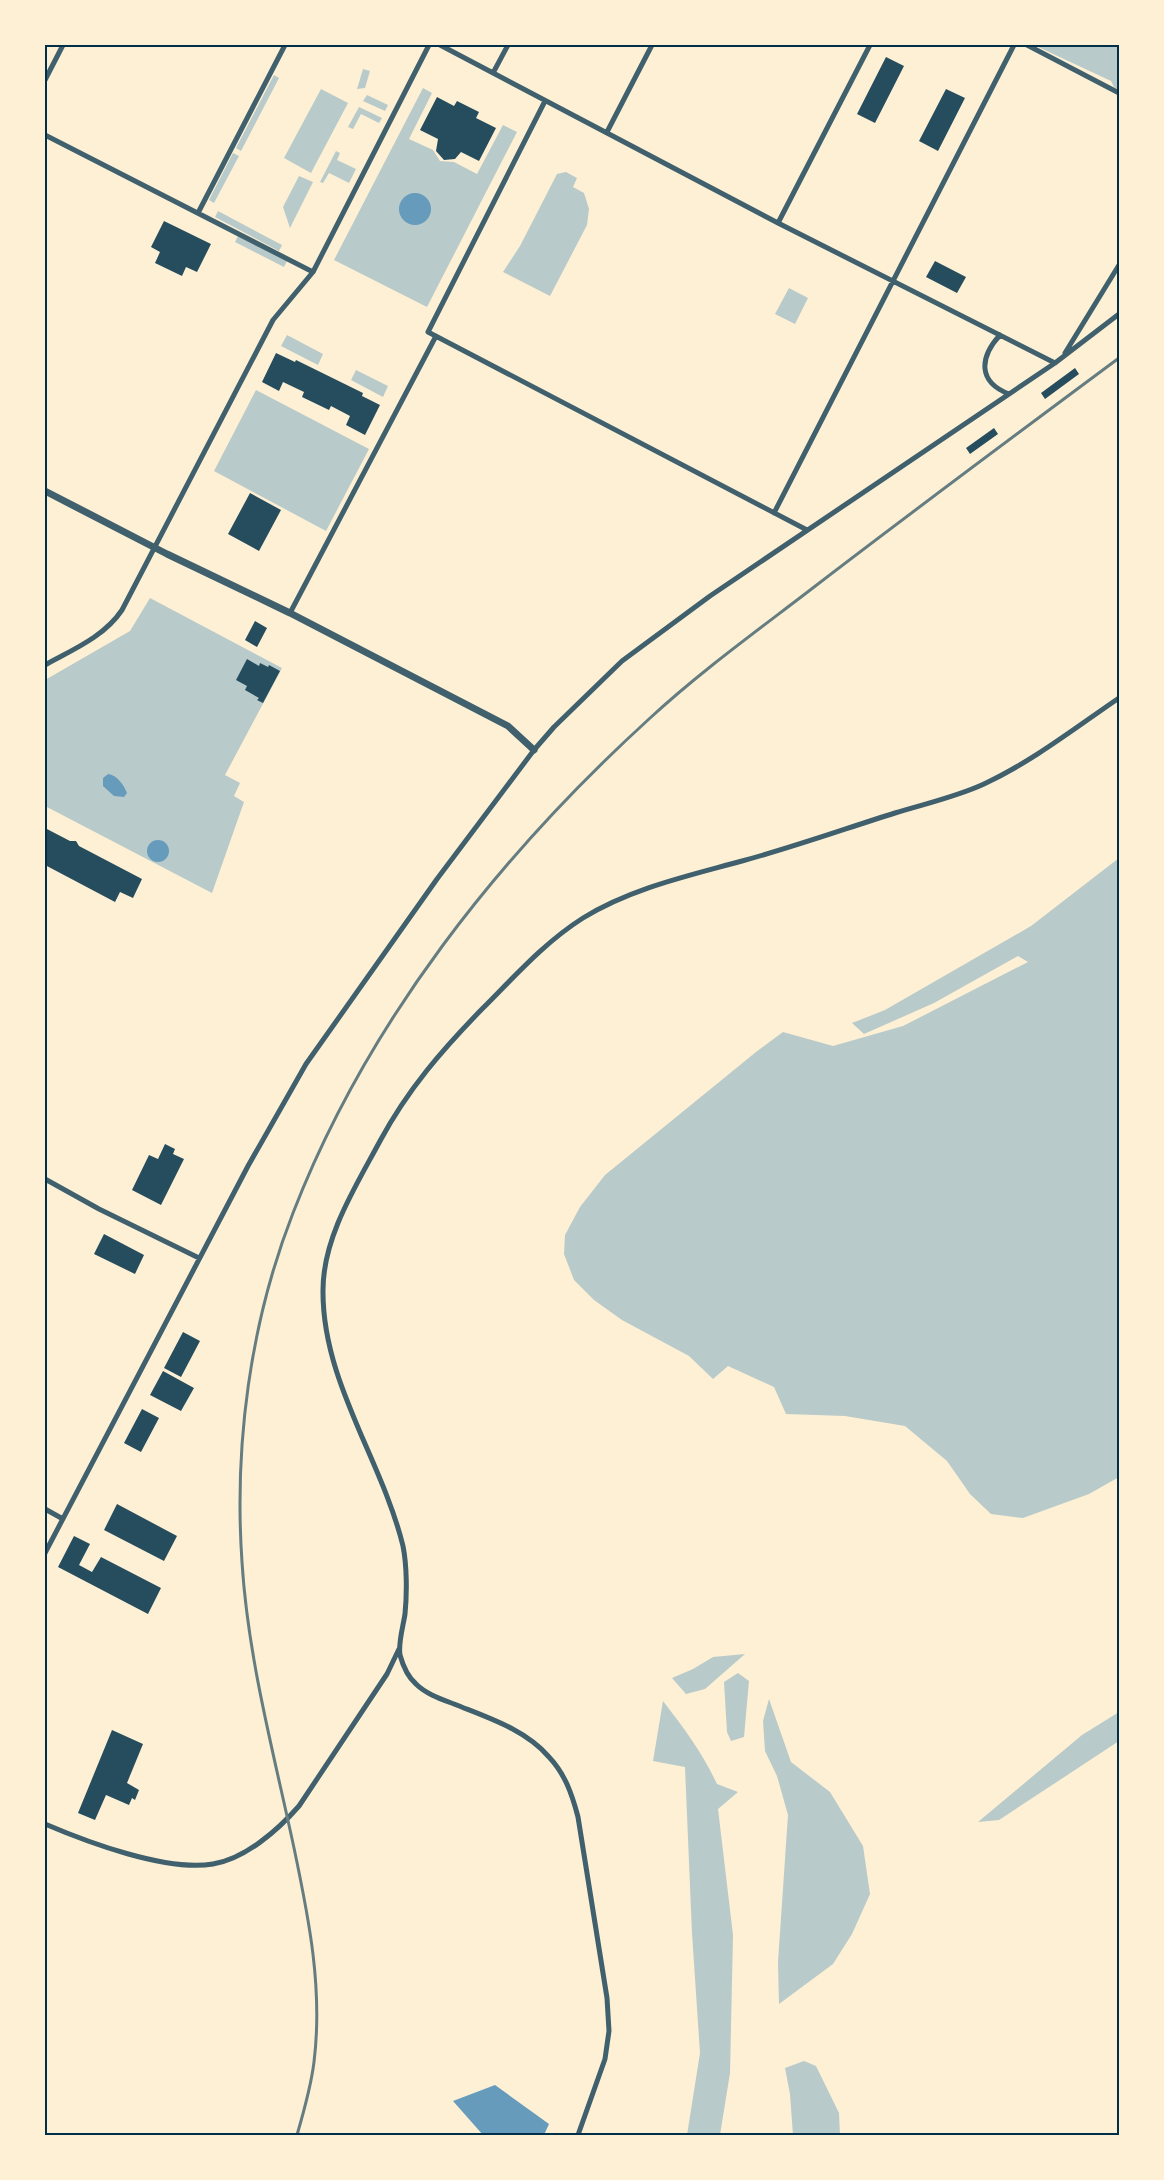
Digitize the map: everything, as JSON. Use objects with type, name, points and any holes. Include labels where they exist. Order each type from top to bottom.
[{"type":"street","points":[[45,80],[63,45]]},
{"type":"street","points":[[198,213],[285,45]]},
{"type":"street","points":[[45,665],[98,635],[115,621],[273,320],[313,272],[429,45]]},
{"type":"street","points":[[440,45],[778,223],[1055,363]]},
{"type":"street","points":[[493,73],[508,45]]},
{"type":"street","points":[[607,132],[652,45]]},
{"type":"street","points":[[778,223],[870,45]]},
{"type":"street","points":[[774,513],[1014,45]]},
{"type":"street","points":[[1027,45],[1119,93]]},
{"type":"street","points":[[545,100],[428,332],[807,530]]},
{"type":"street","points":[[45,135],[313,272]]},
{"type":"street","points":[[1063,356],[1119,265]]},
{"type":"street","points":[[45,1553],[199,1258],[276,1114],[306,1064],[430,888],[534,750],[554,727],[622,661],[710,596],[1055,363],[1119,314]]},
{"type":"street","points":[[1000,335],[989,347],[985,362],[987,378],[998,390],[1010,394]]},
{"type":"street","points":[[290,613],[436,336]]},
{"type":"street","points":[[45,491],[155,548],[290,613],[508,726],[534,750]]},
{"type":"street","points":[[45,1824],[90,1842],[179,1864],[212,1864],[233,1858],[288,1819],[299,1806],[387,1674],[399,1649],[406,1607],[404,1551],[387,1498],[333,1363],[323,1309],[322,1284],[327,1255],[345,1210],[392,1119],[414,1085],[455,1036],[538,952],[584,917],[619,899],[660,884],[754,858],[980,786],[1033,758],[1119,698]]},
{"type":"street","points":[[45,1179],[99,1209],[199,1258]]},
{"type":"street","points":[[45,1509],[63,1519]]},
{"type":"street","points":[[399,1649],[405,1670],[417,1685],[435,1696],[495,1721],[525,1737],[547,1754],[561,1772],[572,1793],[578,1817],[605,1986],[609,2031],[605,2059],[578,2135]]},
{"type":"shaded area","points":[[1034,45],[1119,45],[1119,90],[1111,81]]},
{"type":"shaded area","points":[[363,69],[370,71],[365,88],[357,89]]},
{"type":"shaded area","points":[[274,75],[279,78],[241,151],[236,148]]},
{"type":"shaded area","points":[[423,88],[432,93],[409,139],[433,150],[440,161],[454,162],[477,174],[503,125],[517,132],[427,307],[334,260]]},
{"type":"shaded area","points":[[321,89],[348,103],[311,173],[284,158]]},
{"type":"shaded area","points":[[367,95],[388,105],[385,111],[363,101]]},
{"type":"shaded area","points":[[359,107],[382,118],[379,123],[361,114],[353,129],[348,127]]},
{"type":"shaded area","points":[[336,151],[340,153],[337,160],[356,169],[349,183],[329,173],[323,183],[320,182]]},
{"type":"shaded area","points":[[233,153],[239,156],[214,203],[209,200]]},
{"type":"shaded area","points":[[566,172],[577,178],[573,187],[584,193],[589,209],[587,225],[550,296],[503,272],[520,246],[557,174]]},
{"type":"shaded area","points":[[299,176],[313,182],[290,228],[283,207]]},
{"type":"shaded area","points":[[218,211],[282,245],[279,251],[215,217]]},
{"type":"shaded area","points":[[238,236],[287,261],[284,267],[235,242]]},
{"type":"shaded area","points":[[789,288],[808,298],[795,324],[775,314]]},
{"type":"shaded area","points":[[287,335],[323,354],[318,365],[281,346]]},
{"type":"shaded area","points":[[356,370],[388,386],[383,397],[351,380]]},
{"type":"shaded area","points":[[256,390],[369,449],[326,531],[214,471]]},
{"type":"shaded area","points":[[150,598],[282,668],[225,775],[240,783],[234,796],[244,802],[212,893],[45,806],[45,680],[130,631]]},
{"type":"shaded area","points":[[1119,858],[1119,1477],[1089,1494],[1023,1518],[991,1514],[970,1494],[947,1461],[905,1426],[845,1416],[786,1414],[774,1387],[728,1366],[713,1379],[689,1356],[622,1320],[594,1300],[574,1280],[564,1254],[565,1235],[580,1207],[605,1175],[756,1052],[783,1032],[833,1046],[903,1026],[1028,962],[1018,956],[934,1003],[864,1034],[852,1023],[885,1010],[1031,926]]},
{"type":"shaded area","points":[[745,1654],[705,1689],[686,1694],[672,1678],[713,1657]]},
{"type":"shaded area","points":[[738,1673],[749,1681],[744,1737],[731,1741],[727,1732],[724,1682]]},
{"type":"shaded area","points":[[769,1699],[791,1762],[830,1792],[863,1846],[870,1894],[852,1934],[833,1964],[779,2004],[778,1962],[788,1815],[777,1776],[765,1751],[763,1721]]},
{"type":"shaded area","points":[[663,1701],[693,1741],[717,1784],[738,1792],[718,1809],[733,1935],[730,2073],[720,2135],[687,2135],[700,2053],[685,1767],[653,1761]]},
{"type":"shaded area","points":[[1119,1712],[1119,1741],[999,1820],[978,1822],[1082,1735]]},
{"type":"shaded area","points":[[804,2061],[816,2066],[839,2113],[840,2135],[793,2135],[790,2094],[785,2068]]},
{"type":"water","points":[[415,193],[426,198],[431,209],[426,220],[415,225],[404,220],[399,209],[404,198]]},
{"type":"water","points":[[108,774],[117,778],[122,784],[127,793],[124,797],[114,796],[103,786],[103,778]]},
{"type":"water","points":[[158,840],[166,843],[169,851],[166,859],[158,862],[150,859],[147,851],[150,843]]},
{"type":"water","points":[[495,2085],[549,2124],[544,2135],[483,2135],[453,2101]]},
{"type":"building","points":[[886,57],[904,66],[875,123],[857,114]]},
{"type":"building","points":[[946,89],[965,98],[938,151],[919,141]]},
{"type":"building","points":[[437,97],[454,106],[457,101],[479,112],[476,118],[496,128],[479,161],[461,152],[455,159],[444,160],[436,151],[438,139],[420,130]]},
{"type":"building","points":[[164,221],[211,244],[197,272],[186,267],[182,276],[155,263],[160,252],[151,247]]},
{"type":"building","points":[[935,261],[966,277],[957,293],[926,277]]},
{"type":"building","points":[[276,353],[295,362],[296,360],[363,393],[362,396],[380,405],[365,435],[346,425],[350,416],[331,406],[329,410],[302,397],[304,392],[283,382],[279,391],[262,382]]},
{"type":"building","points":[[1075,368],[1079,374],[1045,399],[1041,393]]},
{"type":"building","points":[[994,428],[998,434],[970,454],[966,448]]},
{"type":"building","points":[[250,493],[281,510],[259,551],[228,534]]},
{"type":"building","points":[[255,621],[267,628],[257,647],[245,640]]},
{"type":"building","points":[[247,659],[259,666],[260,663],[268,667],[269,665],[280,671],[263,703],[245,690],[247,686],[236,680]]},
{"type":"building","points":[[45,828],[70,841],[76,841],[79,846],[142,879],[133,898],[120,892],[115,902],[45,865]]},
{"type":"building","points":[[165,1144],[175,1149],[173,1154],[184,1159],[161,1205],[132,1190],[149,1155],[158,1159]]},
{"type":"building","points":[[104,1234],[144,1255],[135,1274],[94,1254]]},
{"type":"building","points":[[183,1332],[200,1341],[181,1377],[164,1368]]},
{"type":"building","points":[[163,1371],[194,1388],[181,1411],[150,1395]]},
{"type":"building","points":[[142,1409],[159,1418],[141,1452],[124,1443]]},
{"type":"building","points":[[117,1504],[177,1536],[164,1561],[104,1530]]},
{"type":"building","points":[[74,1536],[90,1544],[79,1565],[92,1572],[101,1557],[161,1588],[148,1614],[58,1567]]},
{"type":"building","points":[[112,1730],[143,1744],[127,1783],[139,1790],[135,1800],[132,1798],[129,1805],[106,1795],[95,1820],[78,1813]]},
{"type":"railway","points":[[297,2135],[314,2062],[316,1981],[305,1901],[250,1634],[242,1562],[241,1474],[248,1385],[266,1297],[293,1213],[323,1143],[359,1074],[399,1009],[442,946],[540,827],[594,772],[649,719],[711,666],[1119,358]]}]
